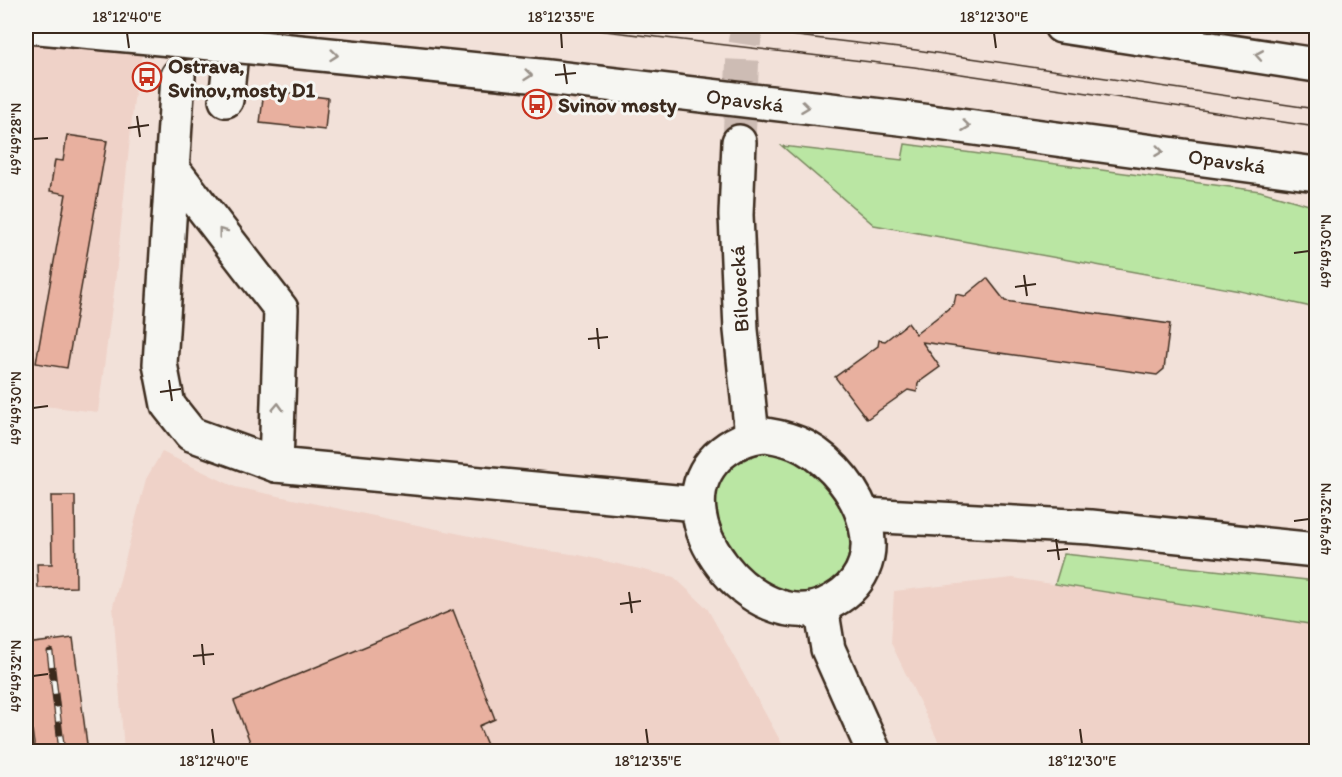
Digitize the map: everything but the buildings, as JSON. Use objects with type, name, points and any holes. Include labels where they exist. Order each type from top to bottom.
[{"type":"street","name":"Opavská","points":[[28,26],[539,76],[908,118],[1317,174]]},
{"type":"street","points":[[226,100],[234,26]]},
{"type":"street","points":[[1061,26],[1317,65]]},
{"type":"street","points":[[178,76],[160,364],[168,405],[191,434],[221,447],[276,465],[697,504]]},
{"type":"street","name":"Bílovecká","points":[[739,142],[736,226],[741,330],[752,436]]},
{"type":"street","points":[[172,168],[281,309],[276,465]]},
{"type":"street","points":[[752,436],[778,437],[803,446],[814,453],[831,466],[846,484],[864,515],[868,542],[862,569],[846,592],[821,607],[792,610],[778,607],[755,594],[735,579],[719,561],[706,540],[697,504],[699,486],[714,460],[724,450],[752,436]]},
{"type":"street","points":[[864,515],[1091,527],[1317,550]]},
{"type":"street","points":[[821,607],[828,649],[874,752]]},
{"type":"shaded area","points":[[26,26],[147,26],[134,99],[115,284],[98,412],[26,404]]},
{"type":"shaded area","points":[[162,452],[235,487],[528,548],[579,555],[674,577],[707,608],[786,751],[124,751],[113,606],[146,479]]},
{"type":"shaded area","points":[[1013,578],[1316,625],[1316,751],[943,751],[891,643],[894,591]]},
{"type":"green space","points":[[905,144],[1260,191],[1316,207],[1316,308],[1240,291],[874,225],[782,146],[902,160]]},
{"type":"green space","points":[[765,453],[788,458],[809,469],[832,492],[841,506],[850,537],[849,552],[842,570],[825,586],[797,592],[770,584],[746,566],[727,541],[717,513],[718,487],[733,466]]},
{"type":"green space","points":[[1064,554],[1316,581],[1316,625],[1055,584]]},
{"type":"tunnel","points":[[739,142],[743,52],[747,26]]},
{"type":"tram line","points":[[562,26],[914,67],[1316,127]]},
{"type":"tram line","points":[[713,26],[916,50],[1316,109]]},
{"type":"railway","points":[[26,215],[27,208]]},
{"type":"railway","points":[[50,652],[62,752]]},
{"type":"place","name":"Ostrava, Svinov,mosty D1","points":[[147,77]]},
{"type":"place","name":"Svinov mosty","points":[[537,104]]}]
